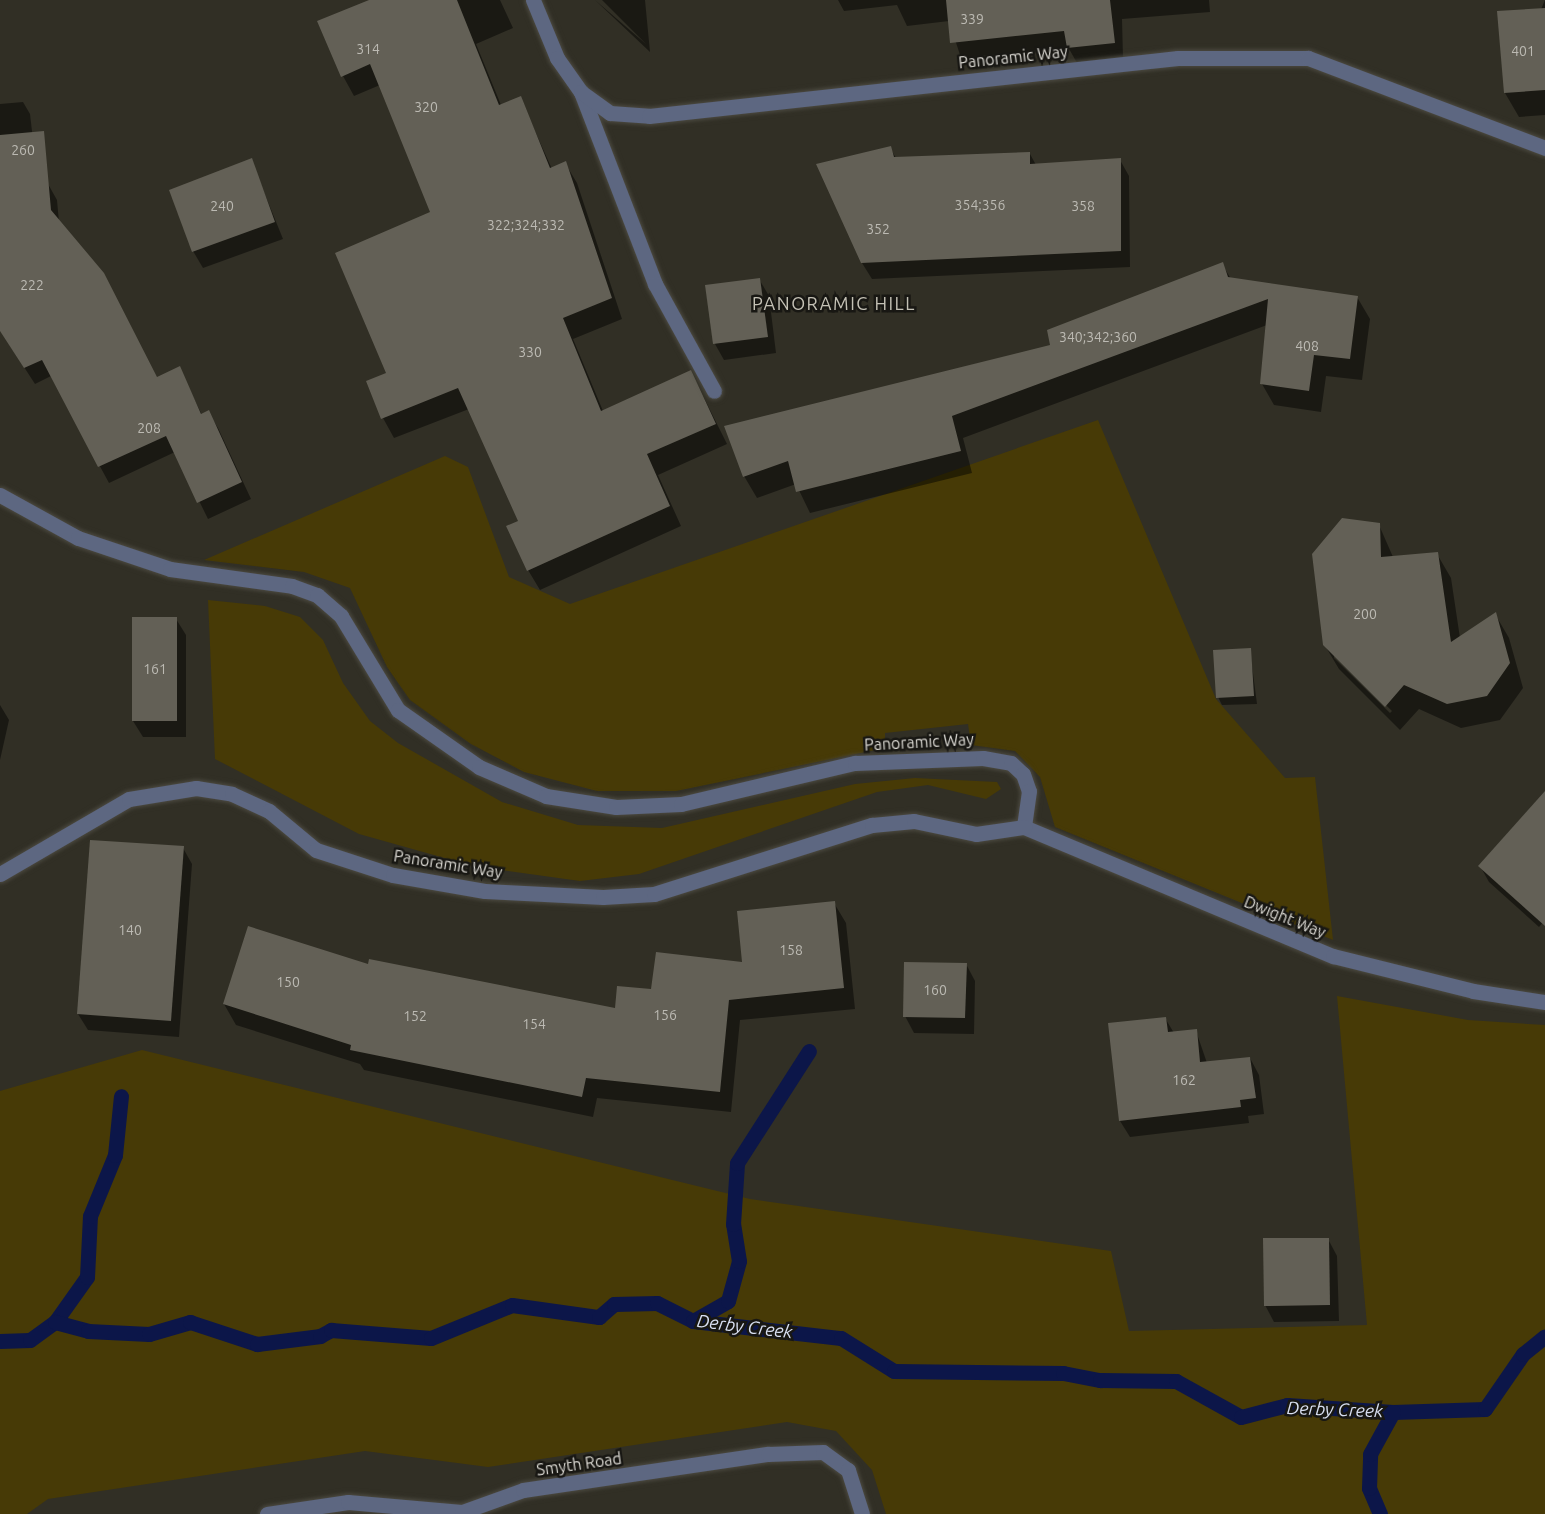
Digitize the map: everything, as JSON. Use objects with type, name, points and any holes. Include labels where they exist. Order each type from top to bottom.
[{"type":"street","name":"Panoramic Way","points":[[532,0],[557,58],[581,92],[610,113],[649,117],[1178,58],[1308,58],[1545,148]]},
{"type":"street","points":[[581,92],[655,284],[714,391]]},
{"type":"street","name":"Panoramic Way","points":[[0,495],[78,538],[170,569],[292,586],[318,595],[341,616],[398,710],[479,767],[546,796],[616,807],[681,804],[855,763],[983,758],[1011,763],[1023,774],[1029,791],[1024,827],[976,834],[914,821],[872,825],[654,894],[603,897],[485,891],[393,875],[316,850],[260,807],[196,788],[129,799],[0,874]]},
{"type":"street","name":"Dwight Way","points":[[1024,827],[1333,956],[1473,991],[1545,1002]]},
{"type":"street","name":"Smyth Road","points":[[267,1514],[348,1502],[462,1512],[523,1490],[768,1454],[823,1452],[848,1470],[862,1514]]},
{"type":"shaded area","points":[[1098,420],[1216,699],[1285,778],[1315,777],[1333,940],[1055,827],[1040,777],[1015,751],[971,745],[968,724],[885,733],[885,748],[676,791],[597,791],[524,772],[471,744],[410,700],[387,667],[350,588],[304,572],[204,560],[445,456],[468,467],[509,577],[570,604]]},
{"type":"shaded area","points":[[208,600],[265,606],[300,617],[323,640],[343,683],[370,721],[398,743],[502,802],[578,825],[662,828],[855,784],[915,778],[997,782],[1001,789],[986,799],[928,785],[877,792],[639,874],[580,881],[473,866],[359,834],[215,759]]},
{"type":"shaded area","points":[[1337,996],[1468,1020],[1545,1025],[1545,1514],[886,1514],[872,1470],[836,1431],[787,1422],[488,1467],[365,1451],[48,1499],[27,1514],[0,1514],[0,1091],[142,1050],[750,1199],[1111,1251],[1129,1331],[1367,1325]]},
{"type":"building","points":[[369,0],[457,0],[499,105],[521,96],[550,168],[566,161],[612,298],[563,318],[601,411],[691,370],[716,424],[647,454],[670,506],[527,571],[506,526],[518,521],[458,388],[381,419],[366,381],[386,373],[335,253],[430,212],[370,64],[341,77],[317,21]]},
{"type":"building","points":[[946,0],[1110,0],[1115,43],[1067,48],[1064,31],[950,43]]},
{"type":"building","points":[[1545,8],[1545,90],[1504,93],[1497,11]]},
{"type":"building","points":[[44,131],[51,210],[104,273],[157,377],[180,366],[201,414],[209,410],[242,482],[197,503],[166,436],[98,467],[42,360],[24,368],[0,331],[0,135]]},
{"type":"building","points":[[891,146],[894,157],[1030,152],[1030,164],[1121,158],[1121,251],[861,263],[816,164]]},
{"type":"building","points":[[252,158],[275,222],[192,252],[169,190]]},
{"type":"building","points":[[1223,262],[1228,277],[1358,296],[1350,359],[1314,355],[1309,391],[1260,384],[1268,299],[952,416],[961,451],[796,492],[788,461],[743,477],[724,426],[1050,345],[1047,330]]},
{"type":"building","points":[[760,278],[768,337],[713,344],[705,285]]},
{"type":"building","points":[[1342,518],[1380,523],[1381,557],[1438,552],[1451,642],[1496,612],[1510,663],[1487,696],[1447,704],[1404,685],[1385,707],[1323,645],[1312,554]]},
{"type":"building","points":[[132,617],[177,617],[177,721],[132,721]]},
{"type":"building","points":[[1251,648],[1254,696],[1216,698],[1213,650]]},
{"type":"building","points":[[1545,791],[1545,926],[1478,866]]},
{"type":"building","points":[[90,840],[184,846],[171,1021],[77,1014]]},
{"type":"building","points":[[835,901],[844,988],[729,1000],[720,1092],[586,1078],[582,1097],[350,1050],[351,1045],[223,1004],[248,926],[368,964],[369,959],[615,1008],[617,986],[651,989],[656,952],[742,962],[737,911]]},
{"type":"building","points":[[904,962],[967,963],[965,1018],[903,1017]]},
{"type":"building","points":[[1166,1017],[1168,1032],[1197,1029],[1200,1062],[1250,1057],[1256,1098],[1240,1100],[1241,1107],[1119,1121],[1108,1023]]},
{"type":"building","points":[[1263,1238],[1329,1238],[1330,1305],[1264,1306]]},
{"type":"waterway","points":[[693,1321],[728,1301],[739,1261],[733,1224],[737,1163],[809,1051]]},
{"type":"waterway","points":[[55,1322],[87,1277],[90,1216],[115,1155],[121,1096]]},
{"type":"waterway","name":"Derby Creek","points":[[0,1341],[30,1340],[55,1322],[88,1331],[149,1334],[190,1322],[257,1344],[320,1336],[331,1330],[431,1338],[512,1305],[599,1317],[614,1304],[657,1303],[693,1321],[841,1338],[894,1371],[1063,1373],[1100,1380],[1176,1381],[1241,1417],[1287,1405],[1393,1412],[1485,1409],[1523,1354],[1545,1336]]},
{"type":"waterway","points":[[1380,1514],[1369,1488],[1370,1454],[1393,1412]]},
{"type":"district","name":"PANORAMIC HILL","points":[[834,303]]}]
